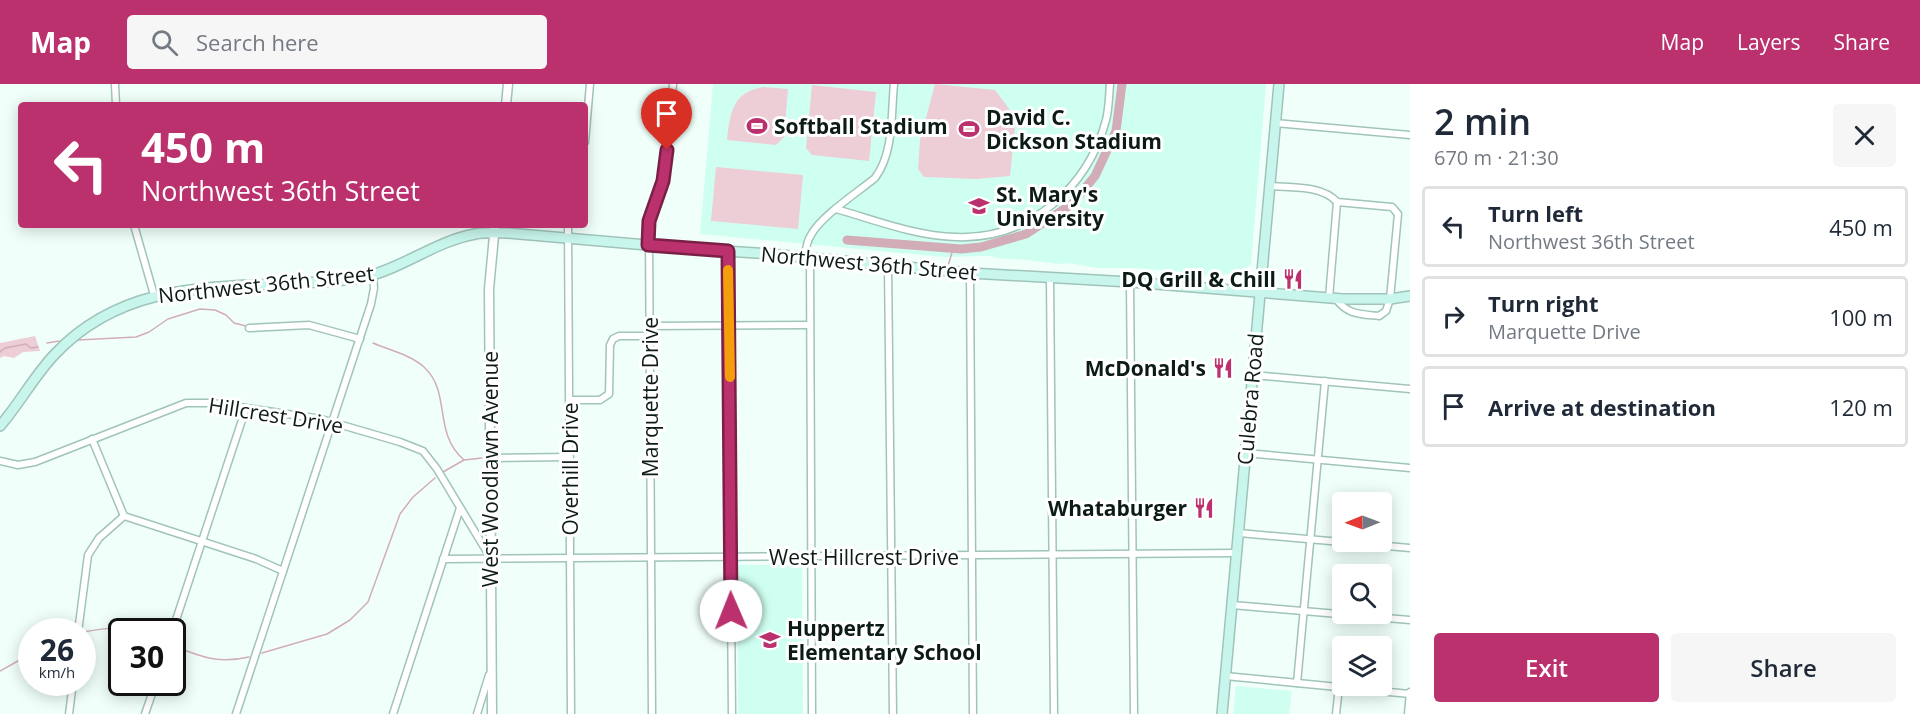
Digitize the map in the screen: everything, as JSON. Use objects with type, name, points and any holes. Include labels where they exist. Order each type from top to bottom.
[{"type":"main road","name":"Culebra Road","points":[[1222,714],[1279,84]]},
{"type":"main road","name":"Northwest 36th Street","points":[[0,426],[49,361],[73,338],[111,312],[154,295],[188,289],[337,281],[373,275],[462,237],[494,229],[568,238],[970,273],[1130,282],[1333,298],[1390,299],[1410,296]]},
{"type":"street","points":[[115,84],[116,102]]},
{"type":"street","points":[[506,102],[508,84]]},
{"type":"street","points":[[588,113],[591,84]]},
{"type":"street","name":"Marquette Drive","points":[[652,714],[648,245],[651,212],[665,172],[673,84]]},
{"type":"street","points":[[812,714],[810,325],[806,245],[819,224],[875,178],[882,169],[887,156],[894,84]]},
{"type":"street","points":[[836,209],[925,234],[957,237],[990,233],[1024,223],[1047,209],[1065,194],[1084,171],[1098,143],[1106,118],[1110,84]]},
{"type":"street","points":[[1275,123],[1410,135]]},
{"type":"street","points":[[1269,186],[1321,191],[1330,194],[1337,202],[1333,298],[1349,312],[1379,316],[1386,311],[1390,299],[1398,214],[1392,207],[1337,202]]},
{"type":"street","points":[[135,228],[154,295]]},
{"type":"street","name":"Overhill Drive","points":[[568,228],[572,714]]},
{"type":"street","name":"West Woodlawn Avenue","points":[[492,714],[489,289],[494,229]]},
{"type":"street","points":[[728,251],[732,714]]},
{"type":"street","points":[[888,265],[893,714]]},
{"type":"street","points":[[970,273],[973,714]]},
{"type":"street","points":[[236,714],[371,304],[374,288],[373,275]]},
{"type":"street","points":[[1050,278],[1054,714]]},
{"type":"street","points":[[1130,282],[1134,714]]},
{"type":"street","points":[[249,328],[309,325],[360,339]]},
{"type":"street","points":[[650,326],[810,325]]},
{"type":"street","points":[[570,400],[600,400],[609,394],[610,345],[613,339],[620,336],[650,336]]},
{"type":"street","points":[[1253,375],[1410,389]]},
{"type":"street","points":[[1297,683],[1325,381]]},
{"type":"street","name":"Hillcrest Drive","points":[[0,461],[18,465],[35,462],[186,403],[212,403],[333,422],[423,451],[491,558]]},
{"type":"street","points":[[177,618],[246,408]]},
{"type":"street","points":[[92,439],[124,516],[273,565],[283,571]]},
{"type":"street","points":[[1246,453],[1410,468]]},
{"type":"street","points":[[490,458],[570,457]]},
{"type":"street","points":[[393,714],[460,508]]},
{"type":"street","points":[[80,618],[88,555],[99,538],[124,516]]},
{"type":"street","points":[[1239,533],[1410,548]]},
{"type":"street","name":"West Hillcrest Drive","points":[[491,558],[1237,553]]},
{"type":"street","points":[[443,559],[491,558]]},
{"type":"street","points":[[1232,605],[1410,620]]},
{"type":"street","points":[[477,714],[491,669]]},
{"type":"street","points":[[1226,676],[1332,686]]},
{"type":"street","points":[[1392,691],[1410,693],[1408,714]]},
{"type":"street","points":[[69,714],[71,696]]},
{"type":"street","points":[[145,714],[151,696]]},
{"type":"street","points":[[1336,714],[1338,696]]},
{"type":"shaded area","name":"St. Mary's University","points":[[713,84],[1266,84],[1251,265],[1238,272],[1214,276],[1193,275],[1185,272],[1098,268],[989,256],[944,257],[700,234]]},
{"type":"shaded area","name":"David C. Dickson Stadium","points":[[935,84],[995,90],[1016,118],[1010,176],[977,179],[924,177],[918,169],[920,140]]},
{"type":"shaded area","points":[[812,85],[876,92],[869,161],[812,155],[806,148]]},
{"type":"shaded area","name":"Softball Stadium","points":[[763,87],[788,89],[784,137],[776,145],[727,140],[734,106],[745,94]]},
{"type":"shaded area","points":[[716,167],[803,175],[798,229],[711,221]]},
{"type":"shaded area","points":[[35,336],[40,351],[23,352],[14,358],[4,356],[0,358],[0,343]]},
{"type":"shaded area","name":"Huppertz Elementary School","points":[[737,565],[802,565],[803,714],[738,714]]},
{"type":"shaded area","points":[[1236,686],[1292,691],[1289,714],[1233,714]]},
{"type":"waterway","points":[[847,240],[961,249],[981,247],[1026,234],[1072,204],[1095,176],[1116,131],[1122,84]]},
{"type":"waterway","points":[[948,266],[953,249]]},
{"type":"waterway","points":[[78,340],[136,337],[149,332],[168,319],[200,309],[215,310],[226,315],[234,323],[246,326]]},
{"type":"waterway","points":[[47,343],[59,341]]},
{"type":"waterway","points":[[373,343],[413,359],[432,377],[441,400],[448,437],[454,449],[464,460]]},
{"type":"waterway","points":[[0,352],[5,348],[26,344],[31,348],[38,347]]},
{"type":"waterway","points":[[443,472],[464,460],[482,458]]},
{"type":"waterway","points":[[262,653],[327,634],[350,620],[368,602],[400,514],[413,497],[435,478]]},
{"type":"waterway","points":[[96,630],[108,629]]},
{"type":"waterway","points":[[186,651],[210,658],[228,660],[249,657]]},
{"type":"waterway","points":[[0,671],[18,661]]},
{"type":"slow traffic","points":[[728,270],[730,377]]},
{"type":"place","name":"Softball Stadium","points":[[757,126]]},
{"type":"place","name":"David C. Dickson Stadium","points":[[969,129]]},
{"type":"place","name":"St. Mary's University","points":[[979,206]]},
{"type":"place","name":"DQ Grill & Chill","points":[[1293,279]]},
{"type":"place","name":"McDonald's","points":[[1223,368]]},
{"type":"place","name":"Whataburger","points":[[1204,508]]},
{"type":"place","name":"Huppertz Elementary School","points":[[770,640]]},
{"type":"route","points":[[667,150],[661,189],[649,221],[648,245],[728,251],[731,611]]}]
